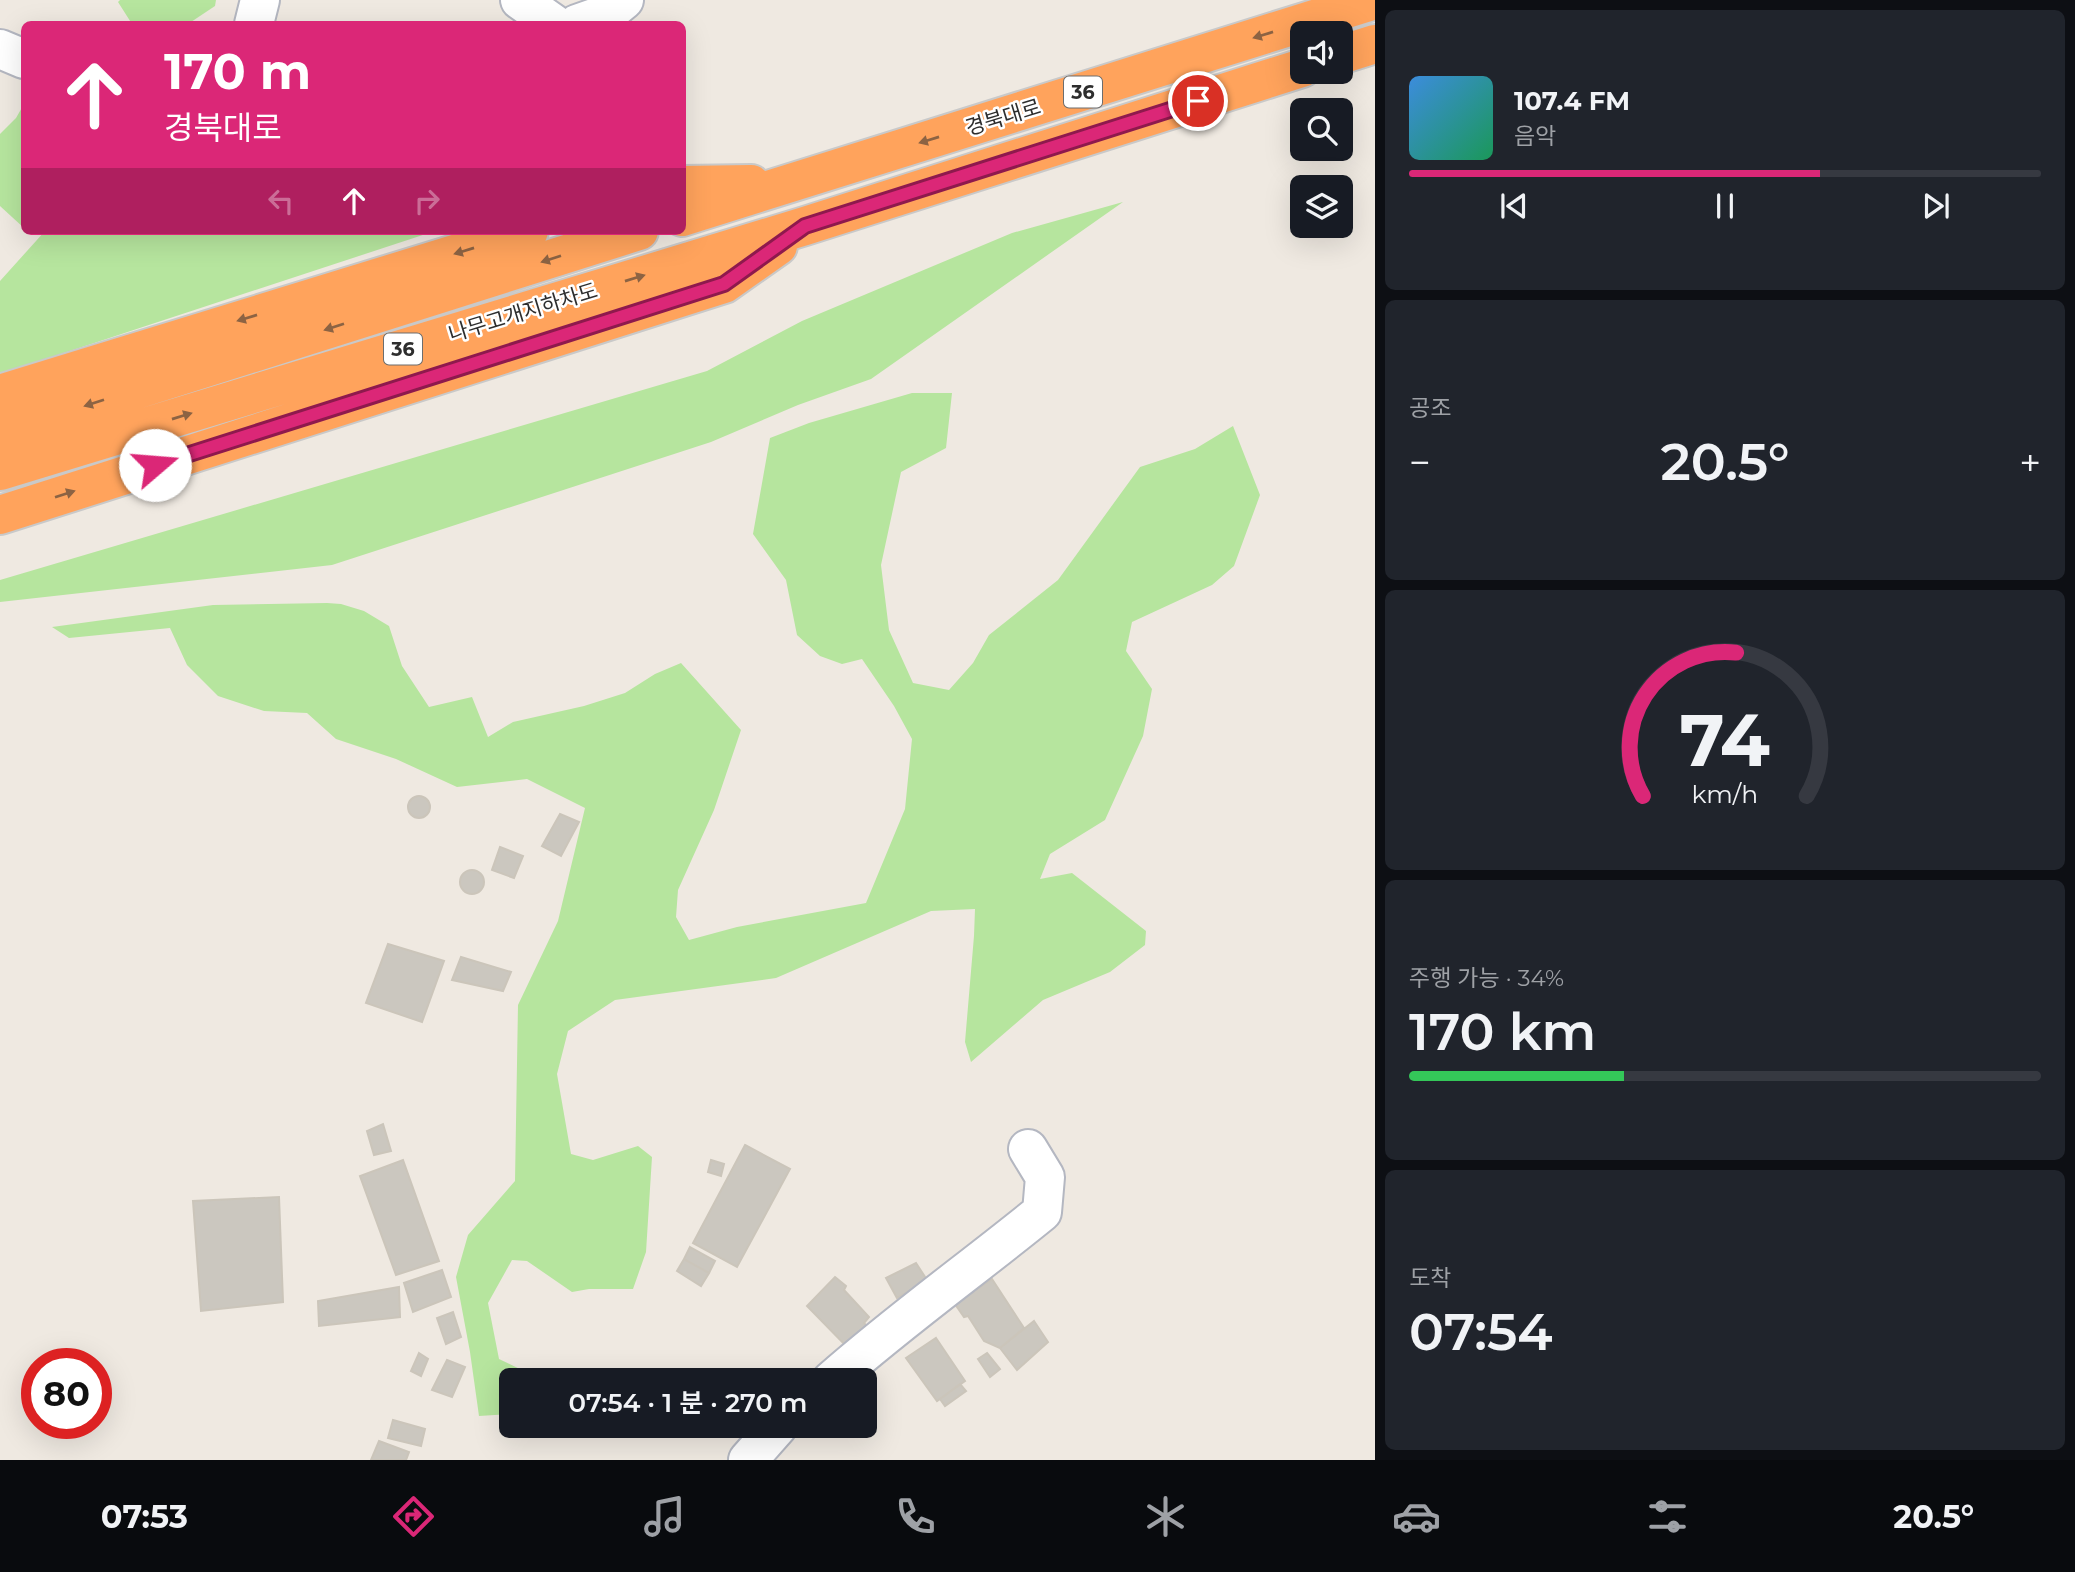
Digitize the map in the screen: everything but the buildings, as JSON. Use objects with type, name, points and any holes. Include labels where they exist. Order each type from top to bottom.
[{"type":"highway","name":"경북대로","points":[[791,183],[1375,0]]},
{"type":"highway","points":[[1353,51],[1375,44]]},
{"type":"highway","name":"경북대로","points":[[805,226],[1290,72]]},
{"type":"highway","points":[[686,185],[791,183]]},
{"type":"highway","points":[[686,216],[791,183]]},
{"type":"highway","points":[[0,515],[724,284],[805,226]]},
{"type":"highway","name":"나무고개지하차도","points":[[0,471],[805,226]]},
{"type":"highway","points":[[0,394],[516,235]]},
{"type":"highway","name":"나무고개지하차도","points":[[0,433],[626,235]]},
{"type":"street","points":[[255,21],[260,0]]},
{"type":"street","points":[[520,0],[550,21]]},
{"type":"street","points":[[585,21],[608,13],[624,0]]},
{"type":"street","points":[[0,49],[21,58]]},
{"type":"street","points":[[846,1368],[880,1338],[967,1273],[1042,1212],[1045,1177],[1027,1149]]},
{"type":"street","points":[[747,1460],[767,1438]]},
{"type":"green space","points":[[216,0],[215,6],[192,21],[130,21],[118,2]]},
{"type":"green space","points":[[21,109],[21,225],[0,206],[0,134]]},
{"type":"green space","points":[[1123,202],[871,379],[798,405],[711,442],[332,565],[0,602],[0,580],[707,371],[802,321],[1012,233]]},
{"type":"green space","points":[[41,235],[423,235],[0,374],[0,281]]},
{"type":"green space","points":[[912,393],[952,393],[946,448],[901,472],[881,565],[889,630],[913,683],[949,690],[973,663],[989,635],[1058,580],[1140,467],[1195,449],[1233,426],[1260,495],[1234,566],[1212,585],[1132,622],[1126,651],[1152,689],[1143,736],[1105,820],[1050,854],[1040,879],[1072,873],[1146,931],[1145,945],[1110,972],[1043,1000],[971,1062],[965,1042],[975,909],[931,911],[776,978],[615,1000],[568,1031],[557,1074],[571,1154],[593,1160],[638,1146],[652,1157],[646,1252],[633,1289],[589,1289],[572,1292],[527,1261],[512,1260],[488,1303],[499,1359],[518,1368],[499,1368],[499,1415],[479,1416],[456,1277],[468,1235],[515,1181],[518,1005],[558,921],[585,808],[527,779],[457,787],[396,759],[336,739],[307,713],[264,711],[218,696],[187,665],[170,628],[69,638],[52,627],[213,605],[341,604],[364,611],[389,626],[402,666],[429,707],[472,697],[488,737],[513,722],[584,706],[625,693],[655,674],[681,663],[741,730],[714,810],[678,890],[676,917],[689,940],[737,927],[866,903],[905,809],[912,739],[894,706],[862,659],[842,664],[820,656],[797,635],[786,580],[753,534],[770,438],[809,423]]},
{"type":"route","points":[[155,465],[724,284],[805,226],[1198,101]]}]
